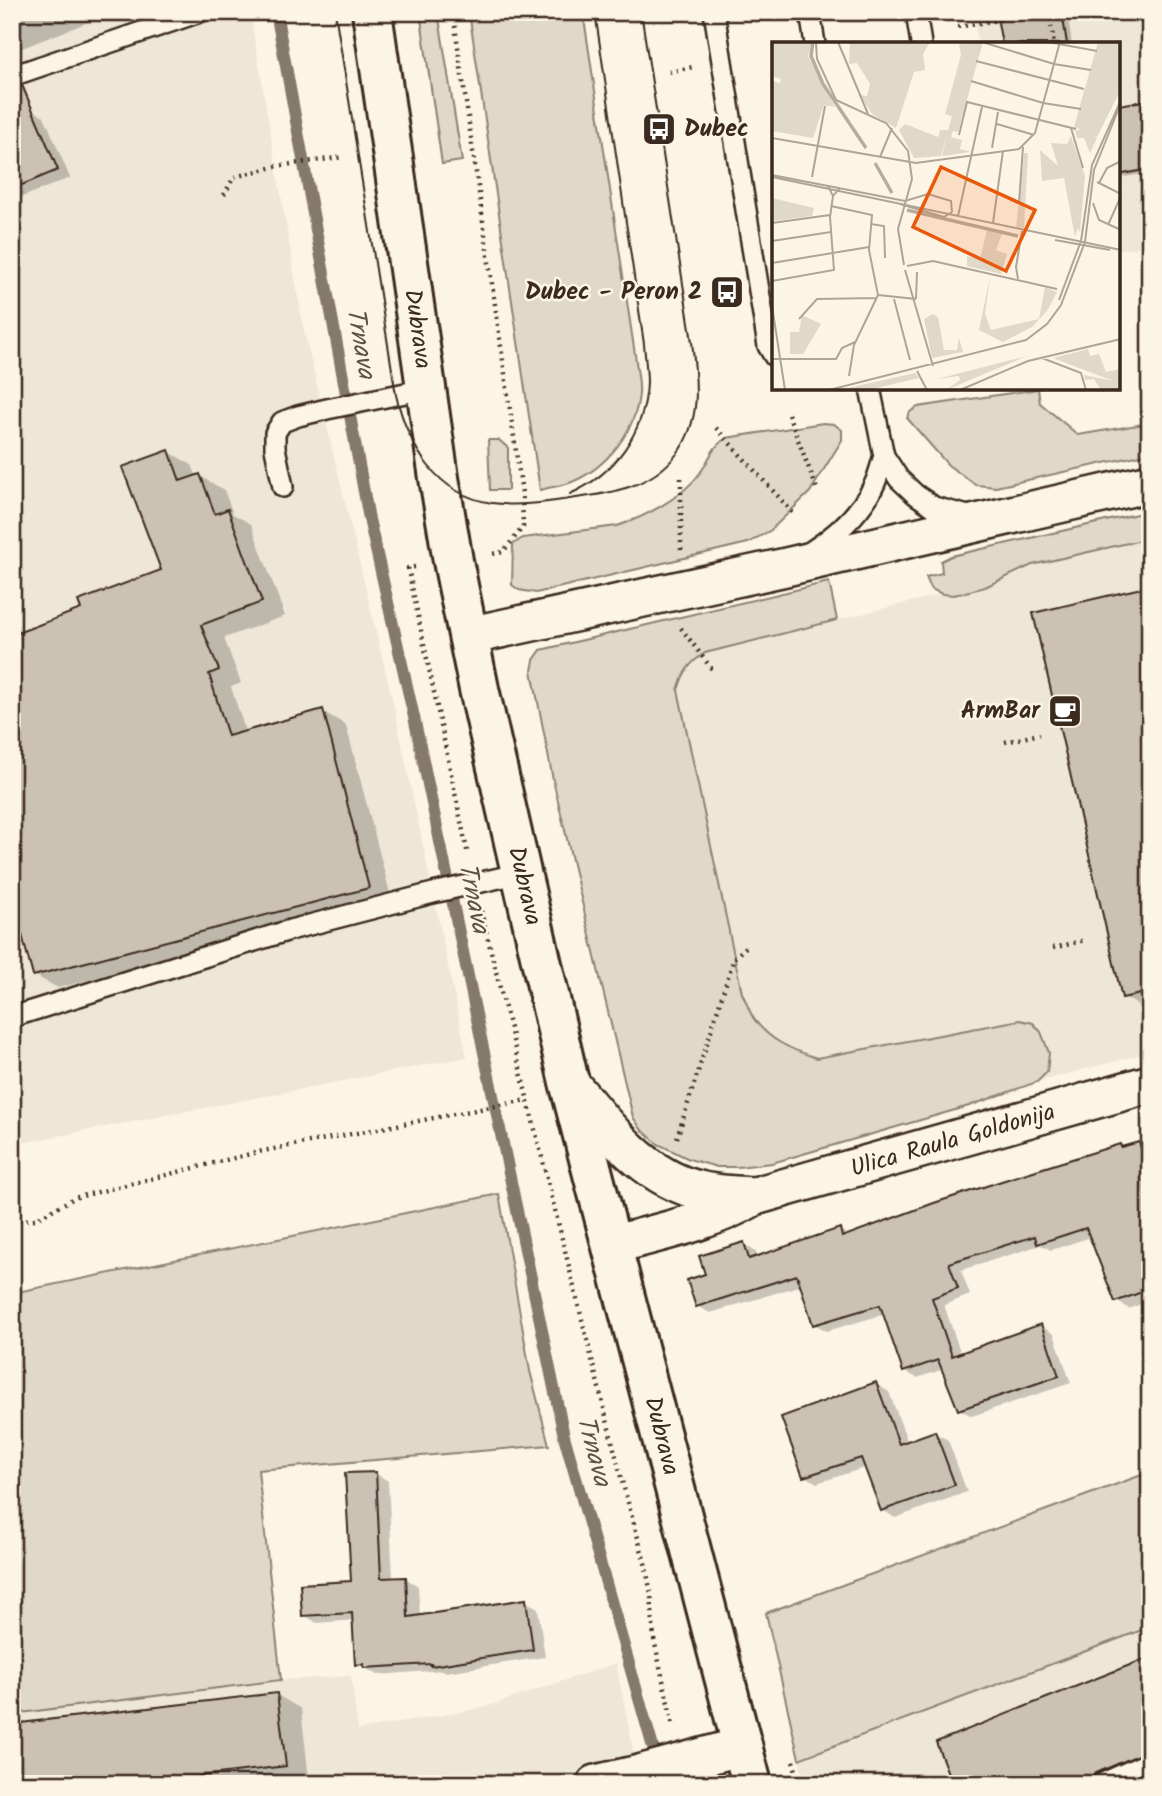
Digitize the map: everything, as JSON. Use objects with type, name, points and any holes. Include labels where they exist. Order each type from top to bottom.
[{"type":"main road","name":"Dubrava","points":[[372,12],[425,389],[447,527],[478,689],[569,1082],[752,1784]]},
{"type":"street","points":[[468,636],[786,568],[1150,483]]},
{"type":"street","name":"Ulica Raula Goldonija","points":[[569,1082],[623,1144],[647,1165],[689,1188],[755,1196]]},
{"type":"street","name":"Ulica Raula Goldonija","points":[[612,1245],[712,1217],[755,1196],[1150,1084]]},
{"type":"street","points":[[596,1784],[659,1758],[743,1746]]},
{"type":"lane","points":[[12,76],[200,12]]},
{"type":"lane","points":[[714,12],[768,346],[772,353]]},
{"type":"lane","points":[[810,12],[815,42]]},
{"type":"lane","points":[[916,12],[920,42]]},
{"type":"lane","points":[[283,487],[275,447],[275,433],[282,422],[327,409],[425,389]]},
{"type":"lane","points":[[870,390],[884,456],[899,479],[934,507],[957,515],[989,520]]},
{"type":"lane","points":[[786,568],[831,538],[857,511],[875,484],[884,456]]},
{"type":"lane","points":[[12,1017],[290,930],[521,873]]},
{"type":"lane","points":[[1101,1784],[1150,1762]]},
{"type":"path","points":[[453,12],[522,492],[523,527],[503,552],[492,554]]},
{"type":"path","points":[[958,27],[1040,12]]},
{"type":"path","points":[[1049,12],[1054,42]]},
{"type":"path","points":[[669,72],[697,66]]},
{"type":"path","points":[[224,195],[234,177],[278,166],[343,157]]},
{"type":"path","points":[[788,414],[817,489]]},
{"type":"path","points":[[716,428],[795,515]]},
{"type":"path","points":[[681,478],[681,552]]},
{"type":"path","points":[[417,567],[408,568],[468,885],[527,1100],[645,1563],[651,1594],[659,1758]]},
{"type":"path","points":[[676,622],[714,672]]},
{"type":"path","points":[[1005,742],[1040,734]]},
{"type":"path","points":[[1053,948],[1086,940]]},
{"type":"path","points":[[676,1142],[734,958],[748,945]]},
{"type":"path","points":[[12,1222],[36,1219],[74,1198],[245,1155],[527,1100]]},
{"type":"path","points":[[793,1760],[800,1784]]},
{"type":"shaded area","points":[[12,12],[250,12],[304,331],[395,711],[467,1057],[12,1145]]},
{"type":"shaded area","points":[[420,12],[438,12],[462,161],[442,164]]},
{"type":"shaded area","points":[[469,12],[583,12],[636,361],[639,390],[637,408],[617,447],[585,476],[540,490]]},
{"type":"shaded area","points":[[973,12],[1150,12],[1150,245],[1120,250],[1120,42],[978,42]]},
{"type":"shaded area","points":[[1038,390],[1040,403],[1078,435],[1150,423],[1150,453],[996,487],[976,485],[948,465],[907,418],[910,412],[918,407]]},
{"type":"shaded area","points":[[823,423],[834,424],[842,430],[842,440],[810,492],[771,530],[748,543],[536,593],[519,590],[512,585],[513,544],[523,538],[617,526],[628,522],[651,512],[684,490],[726,438]]},
{"type":"shaded area","points":[[488,440],[499,440],[508,448],[508,490],[490,490]]},
{"type":"shaded area","points":[[1150,511],[1150,538],[1032,565],[985,587],[954,595],[942,594],[931,589],[926,577],[942,573],[941,561],[951,556]]},
{"type":"shaded area","points":[[1150,538],[1150,1052],[1037,1082],[1047,1072],[1041,1032],[1033,1023],[1020,1020],[817,1058],[791,1050],[774,1040],[754,1019],[742,993],[678,691],[683,674],[692,661],[705,653],[942,594],[954,595],[985,587],[1031,565]]},
{"type":"shaded area","points":[[829,582],[837,620],[705,653],[687,669],[678,690],[742,993],[749,1009],[760,1027],[774,1039],[817,1058],[1020,1020],[1033,1023],[1041,1032],[1049,1053],[1047,1072],[1037,1082],[969,1106],[772,1163],[717,1167],[689,1159],[658,1144],[641,1129],[633,1117],[553,780],[532,671],[534,660],[541,650]]},
{"type":"shaded area","points":[[499,1194],[530,1371],[549,1445],[258,1470],[281,1680],[12,1714],[12,1293]]},
{"type":"shaded area","points":[[1150,1472],[1150,1627],[799,1759],[766,1613]]},
{"type":"shaded area","points":[[1150,1627],[1150,1784],[806,1784],[799,1759]]},
{"type":"shaded area","points":[[616,1663],[640,1784],[12,1784],[12,1714],[281,1680],[351,1676],[358,1730],[483,1708]]},
{"type":"building","points":[[996,12],[1062,12],[1067,42],[1002,42]]},
{"type":"building","points":[[22,85],[58,170],[12,189],[12,88]]},
{"type":"building","points":[[1150,100],[1150,169],[1120,175],[1120,105]]},
{"type":"building","points":[[169,450],[180,481],[200,474],[215,514],[228,509],[262,602],[201,625],[219,670],[209,674],[228,736],[323,709],[369,888],[33,976],[12,898],[12,635],[81,609],[78,601],[161,570],[122,467]]},
{"type":"building","points":[[1150,586],[1150,992],[1122,998],[1033,613]]},
{"type":"building","points":[[1139,1142],[1150,1175],[1150,1289],[1115,1302],[1086,1228],[1037,1244],[1035,1236],[949,1263],[958,1288],[932,1298],[952,1356],[1041,1324],[1059,1376],[958,1410],[938,1360],[903,1372],[880,1305],[813,1325],[797,1275],[696,1307],[687,1280],[705,1274],[699,1256],[744,1242],[749,1259],[840,1228],[842,1237],[1014,1177],[1120,1144],[1121,1147]]},
{"type":"building","points":[[876,1382],[899,1444],[935,1431],[955,1485],[881,1511],[861,1458],[803,1477],[781,1417]]},
{"type":"building","points":[[376,1472],[381,1578],[406,1577],[408,1617],[526,1599],[533,1650],[431,1666],[364,1668],[363,1664],[355,1665],[352,1613],[302,1616],[300,1584],[351,1581],[345,1473]]},
{"type":"building","points":[[1150,1657],[1150,1750],[1096,1773],[1089,1784],[952,1784],[936,1742]]},
{"type":"building","points":[[277,1693],[286,1766],[133,1784],[12,1784],[12,1724]]},
{"type":"waterway","name":"Trnava","points":[[276,12],[369,519],[414,717],[564,1436],[658,1765]]},
{"type":"tram line","points":[[335,12],[401,414],[417,449],[440,478],[455,490],[472,498],[513,504],[604,494],[644,481],[666,466],[676,455],[694,415],[696,386],[692,342],[641,12]]},
{"type":"tram line","points":[[570,494],[601,475],[625,449],[640,418],[647,383],[644,344],[595,12]]},
{"type":"place","name":"Dubec","points":[[659,129]]},
{"type":"place","name":"Dubec - Peron 2","points":[[727,292]]},
{"type":"place","name":"ArmBar","points":[[1065,711]]}]
